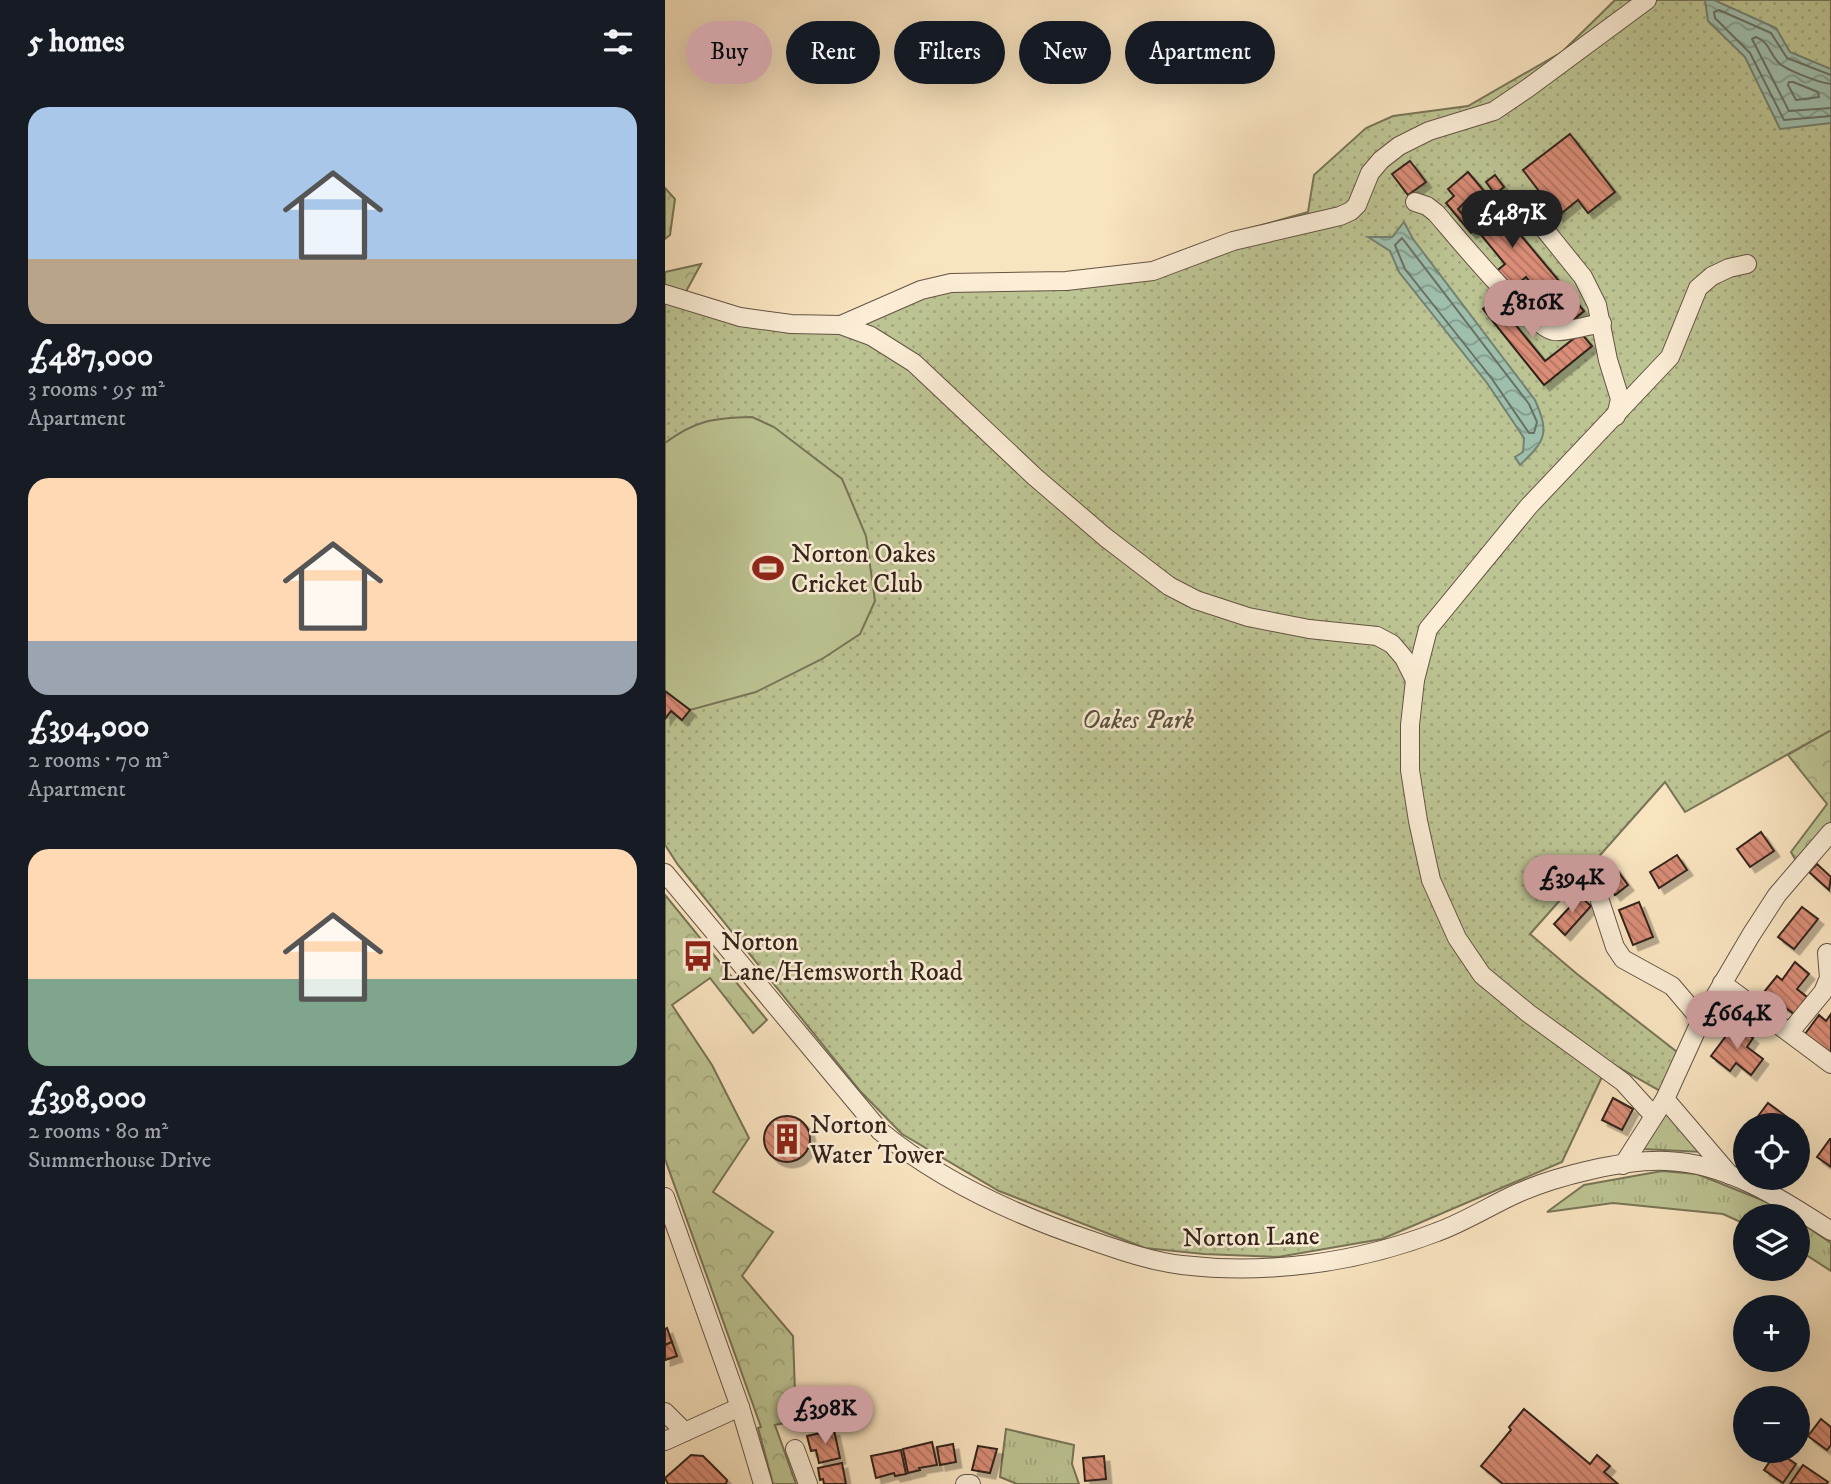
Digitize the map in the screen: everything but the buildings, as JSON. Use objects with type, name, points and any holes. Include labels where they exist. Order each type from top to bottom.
[{"type":"street","points":[[841,325],[921,290],[951,283],[1066,281],[1153,271],[1233,241],[1340,216],[1357,205],[1370,173],[1390,153],[1429,131],[1494,110],[1647,0]]},
{"type":"street","points":[[1521,200],[1583,277],[1597,305],[1608,360],[1620,399],[1616,416]]},
{"type":"street","points":[[1415,202],[1436,213],[1487,272],[1537,322],[1552,331],[1602,323]]},
{"type":"street","points":[[1653,1115],[1623,1082],[1528,1013],[1482,975],[1457,937],[1431,880],[1410,770],[1410,725],[1415,680],[1428,629],[1529,506],[1670,357],[1698,288],[1712,276],[1747,264]]},
{"type":"street","points":[[665,294],[740,317],[791,324],[841,325],[871,336],[914,363],[1045,485],[1105,537],[1169,586],[1196,600],[1248,617],[1309,629],[1377,636],[1392,644],[1404,658],[1415,680]]},
{"type":"street","points":[[1623,1165],[1665,1100],[1701,1020],[1722,983],[1777,895],[1831,832]]},
{"type":"street","name":"Norton Lane","points":[[665,873],[880,1131],[904,1151],[935,1171],[1051,1227],[1126,1253],[1180,1265],[1228,1268],[1284,1267],[1331,1261],[1437,1232],[1520,1192],[1554,1180],[1623,1165],[1667,1161],[1730,1175],[1766,1191],[1831,1231]]},
{"type":"street","points":[[1600,901],[1615,947],[1623,959],[1672,986],[1701,1020]]},
{"type":"street","points":[[1790,1032],[1823,992],[1829,978],[1827,953]]},
{"type":"street","points":[[1722,983],[1831,1064]]},
{"type":"street","points":[[1665,1100],[1730,1175]]},
{"type":"street","points":[[665,1197],[740,1407],[762,1484]]},
{"type":"street","points":[[665,1441],[740,1407]]},
{"type":"street","points":[[665,1412],[684,1432]]},
{"type":"street","points":[[795,1449],[808,1484]]},
{"type":"street","points":[[965,1484],[971,1484]]},
{"type":"green space","name":"Oakes Park","points":[[1615,0],[1831,0],[1831,730],[1685,812],[1665,782],[1530,934],[1681,1055],[1662,1092],[1609,1062],[1562,1162],[1382,1239],[1278,1257],[1145,1248],[999,1191],[902,1134],[860,1091],[678,865],[665,845],[665,297],[731,311],[800,320],[841,316],[929,281],[1090,274],[1144,265],[1214,239],[1308,212],[1314,175],[1366,128],[1393,116],[1468,106],[1562,52]]},
{"type":"green space","points":[[665,188],[675,199],[670,235],[665,239]]},
{"type":"green space","points":[[701,264],[683,297],[665,297],[665,272]]},
{"type":"green space","name":"Norton Oakes Cricket Club","points":[[752,417],[774,427],[842,479],[866,536],[875,601],[860,634],[822,659],[756,692],[690,710],[665,691],[665,443],[686,429],[706,422]]},
{"type":"green space","points":[[1831,730],[1831,829],[1798,864],[1791,852],[1827,804],[1788,755]]},
{"type":"green space","points":[[665,895],[767,1020],[753,1033],[710,978],[672,1005],[712,1065],[749,1138],[713,1192],[773,1232],[742,1276],[793,1336],[796,1421],[775,1425],[796,1484],[773,1484],[758,1428],[761,1427],[665,1159]]},
{"type":"green space","points":[[1665,1110],[1702,1152],[1643,1149]]},
{"type":"green space","points":[[1662,1171],[1697,1174],[1772,1204],[1733,1204],[1733,1219],[1723,1214],[1613,1203],[1547,1212],[1584,1185]]},
{"type":"green space","points":[[1810,1229],[1831,1243],[1831,1271],[1810,1257]]},
{"type":"green space","points":[[1006,1429],[1074,1445],[1072,1464],[1079,1484],[1017,1484],[1000,1477]]},
{"type":"water","points":[[1705,0],[1714,0],[1776,28],[1790,52],[1831,69],[1831,123],[1780,129],[1745,57],[1708,21]]},
{"type":"water","points":[[1404,222],[1413,239],[1535,400],[1542,421],[1542,436],[1540,443],[1520,465],[1515,457],[1523,452],[1524,438],[1487,383],[1399,272],[1390,251],[1368,237],[1392,237]]},
{"type":"place","name":"Norton Oakes Cricket Club","points":[[768,568]]},
{"type":"place","name":"Norton Lane/Hemsworth Road","points":[[698,956]]},
{"type":"place","name":"Norton Water Tower","points":[[787,1139]]}]
